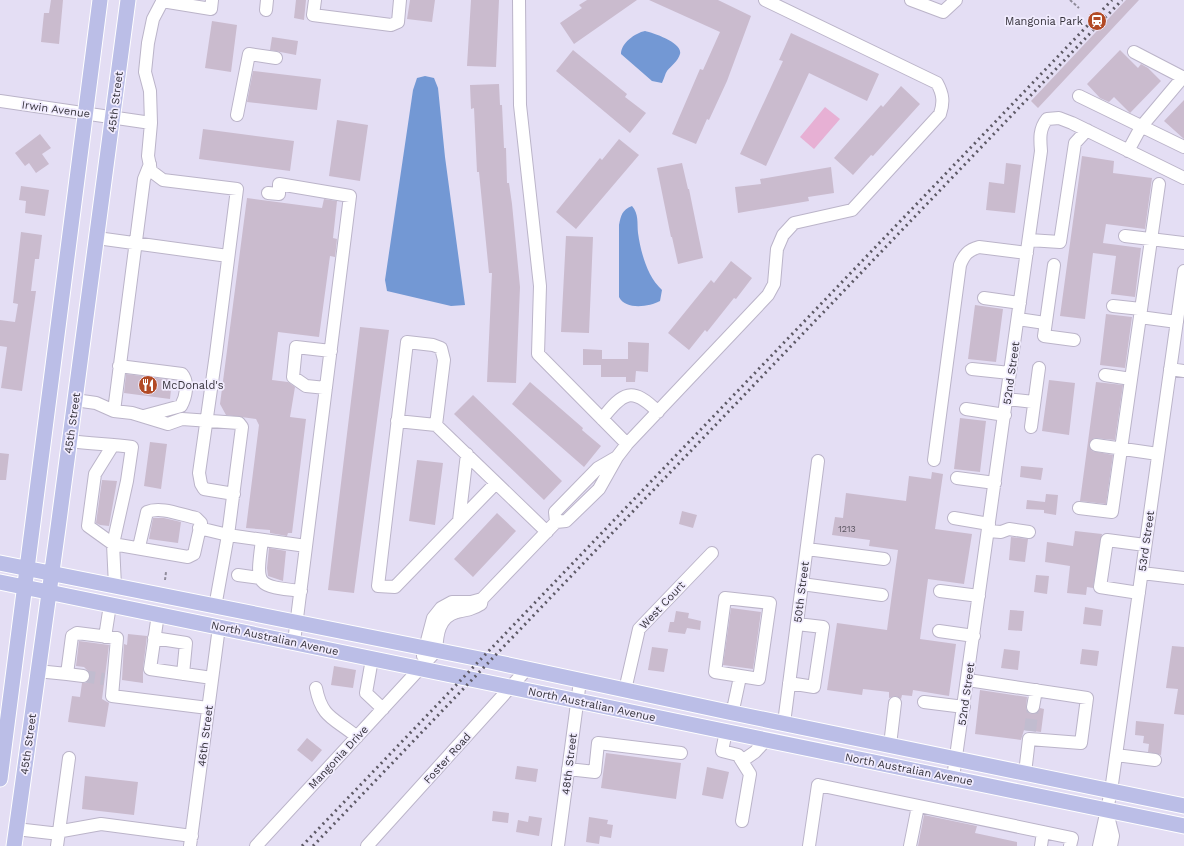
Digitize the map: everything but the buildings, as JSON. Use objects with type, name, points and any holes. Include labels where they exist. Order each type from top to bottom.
[{"type":"main road","name":"45th Street","points":[[0,779],[100,0]]},
{"type":"main road","name":"45th Street","points":[[14,846],[70,441],[128,0]]},
{"type":"main road","name":"North Australian Avenue","points":[[0,563],[625,690],[1184,806]]},
{"type":"main road","name":"North Australian Avenue","points":[[0,582],[1184,826]]},
{"type":"main road","points":[[726,731],[728,712]]},
{"type":"street","points":[[212,0],[211,9],[162,1],[153,19],[148,43],[146,72],[150,91],[151,122],[148,156],[151,172],[163,180],[237,189],[199,473],[201,484],[204,489],[234,494]]},
{"type":"street","points":[[315,0],[313,15],[391,25],[398,22],[400,0]]},
{"type":"street","points":[[519,0],[520,105],[540,286],[538,354],[628,444]]},
{"type":"street","points":[[420,668],[430,650],[443,620],[455,613],[471,610],[481,604],[482,599],[556,522],[556,512],[598,468],[617,456],[768,295],[774,284],[777,249],[783,235],[794,223],[852,210],[940,114],[944,104],[942,92],[937,83],[765,0]]},
{"type":"street","points":[[911,0],[943,12],[956,0]]},
{"type":"street","points":[[1128,151],[1141,128],[1184,77],[1134,52]]},
{"type":"street","points":[[237,116],[249,54],[276,58]]},
{"type":"street","points":[[1079,96],[1141,128],[1184,147]]},
{"type":"street","name":"Irwin Avenue","points":[[0,101],[113,118],[151,122]]},
{"type":"street","name":"52nd Street","points":[[953,778],[957,759],[1042,151],[1040,137],[1042,125],[1047,118],[1059,118],[1087,130],[1184,178]]},
{"type":"street","points":[[1029,240],[1060,242],[1075,143],[1087,130]]},
{"type":"street","points":[[114,411],[144,179],[150,164]]},
{"type":"street","points":[[268,193],[279,194],[279,184],[350,196],[294,642]]},
{"type":"street","points":[[1079,508],[1112,512],[1159,184]]},
{"type":"street","points":[[1125,236],[1184,243]]},
{"type":"street","points":[[97,238],[228,256]]},
{"type":"street","points":[[934,460],[960,265],[964,255],[971,249],[979,247],[1027,253]]},
{"type":"street","points":[[1054,265],[1044,336],[1074,340]]},
{"type":"street","name":"53rd Street","points":[[1099,846],[1111,791],[1183,279]]},
{"type":"street","points":[[984,298],[1020,303]]},
{"type":"street","points":[[1113,306],[1177,322]]},
{"type":"street","points":[[1018,319],[1045,323]]},
{"type":"street","points":[[436,424],[444,360],[441,348],[433,345],[407,342],[378,586],[395,587],[496,483]]},
{"type":"street","points":[[326,388],[306,386],[293,377],[296,347],[331,351]]},
{"type":"street","points":[[119,366],[182,374],[186,378],[186,389],[181,406],[144,416]]},
{"type":"street","points":[[1031,427],[1040,368]]},
{"type":"street","points":[[972,369],[1010,374]]},
{"type":"street","points":[[1170,369],[1184,371]]},
{"type":"street","points":[[1105,375],[1131,378]]},
{"type":"street","points":[[602,419],[613,405],[622,397],[634,395],[645,399],[658,412]]},
{"type":"street","points":[[1007,399],[1034,402]]},
{"type":"street","points":[[75,400],[96,403],[114,411],[144,416],[168,424],[182,420],[207,420],[239,424],[242,427],[228,535],[215,607]]},
{"type":"street","points":[[966,409],[1005,415]]},
{"type":"street","points":[[398,421],[436,424],[547,532]]},
{"type":"street","points":[[70,441],[98,445],[113,444],[132,447],[127,482],[113,544],[115,586]]},
{"type":"street","points":[[113,444],[95,474],[88,526],[113,544],[139,547],[188,557],[192,556],[201,523],[196,518],[159,510],[152,510],[147,512],[139,547]]},
{"type":"street","points":[[1096,445],[1158,454]]},
{"type":"street","points":[[459,521],[467,454]]},
{"type":"street","points":[[556,522],[566,522],[599,489],[607,477],[617,456]]},
{"type":"street","name":"50th Street","points":[[784,723],[818,461]]},
{"type":"street","points":[[588,478],[599,489]]},
{"type":"street","points":[[957,478],[995,483]]},
{"type":"street","points":[[954,518],[989,527],[1001,532],[1009,529],[1029,532]]},
{"type":"street","points":[[199,528],[228,535],[306,546]]},
{"type":"street","points":[[262,540],[260,578],[264,584],[272,588],[301,591]]},
{"type":"street","points":[[1139,593],[1100,587],[1107,540],[1145,545]]},
{"type":"street","points":[[807,549],[884,559]]},
{"type":"street","name":"West Court","points":[[625,690],[639,629],[712,553]]},
{"type":"street","points":[[1142,573],[1184,578]]},
{"type":"street","points":[[238,575],[260,578]]},
{"type":"street","points":[[802,584],[882,595]]},
{"type":"street","points":[[940,591],[979,596]]},
{"type":"street","points":[[725,598],[770,603],[759,680],[737,676],[715,672],[725,598]]},
{"type":"street","points":[[105,637],[110,605]]},
{"type":"street","points":[[158,614],[150,669],[212,678]]},
{"type":"street","points":[[789,684],[814,687],[823,627],[797,624]]},
{"type":"street","name":"46th Street","points":[[191,841],[219,627]]},
{"type":"street","points":[[939,631],[974,636]]},
{"type":"street","points":[[67,674],[72,636],[78,633],[117,638],[109,680],[112,696],[208,708]]},
{"type":"street","points":[[154,638],[186,643],[183,674]]},
{"type":"street","points":[[372,658],[366,693],[383,709]]},
{"type":"street","name":"Mangonia Drive","points":[[256,846],[420,668]]},
{"type":"street","name":"Foster Road","points":[[366,846],[376,841],[526,670]]},
{"type":"street","points":[[38,671],[83,676]]},
{"type":"street","points":[[728,712],[737,676]]},
{"type":"street","points":[[968,680],[1086,698],[1081,743],[1029,735],[1025,773]]},
{"type":"street","name":"48th Street","points":[[558,846],[580,681]]},
{"type":"street","points":[[316,688],[319,703],[327,715],[357,737]]},
{"type":"street","points":[[1033,707],[1036,690]]},
{"type":"street","points":[[924,702],[964,707]]},
{"type":"street","points":[[890,745],[895,703]]},
{"type":"street","points":[[726,731],[722,751],[738,755],[750,774],[742,821]]},
{"type":"street","points":[[742,761],[755,752],[766,740]]},
{"type":"street","points":[[568,769],[594,772],[598,743],[681,753]]},
{"type":"street","points":[[1116,755],[1156,760]]},
{"type":"street","points":[[57,846],[68,758]]},
{"type":"street","points":[[809,846],[818,786],[1072,838],[1070,846]]},
{"type":"street","points":[[910,846],[918,806]]},
{"type":"street","points":[[1106,809],[1113,836],[1111,846]]},
{"type":"street","points":[[16,829],[51,833],[102,824],[191,841]]},
{"type":"street","points":[[1041,846],[1043,832]]},
{"type":"path","points":[[1070,0],[1078,8]]},
{"type":"path","points":[[164,580],[166,572]]},
{"type":"shaded area","points":[[825,107],[840,119],[814,149],[800,137]]},
{"type":"water","points":[[645,31],[673,42],[680,50],[679,57],[667,71],[662,83],[652,81],[621,54],[623,46],[629,39]]},
{"type":"water","points":[[425,76],[434,78],[438,88],[445,157],[465,305],[451,306],[387,291],[385,280],[413,90],[417,78]]},
{"type":"water","points":[[632,206],[637,215],[639,241],[643,256],[652,278],[662,290],[660,301],[644,306],[632,306],[626,304],[619,297],[620,218],[626,209]]},
{"type":"tunnel","points":[[83,676],[104,679]]},
{"type":"tunnel","points":[[1030,731],[1033,707]]},
{"type":"railway","points":[[302,846],[1112,0]]},
{"type":"railway","points":[[313,846],[1122,0]]},
{"type":"place","name":"Mangonia Park","points":[[1097,21]]},
{"type":"place","name":"McDonald's","points":[[148,385]]}]
